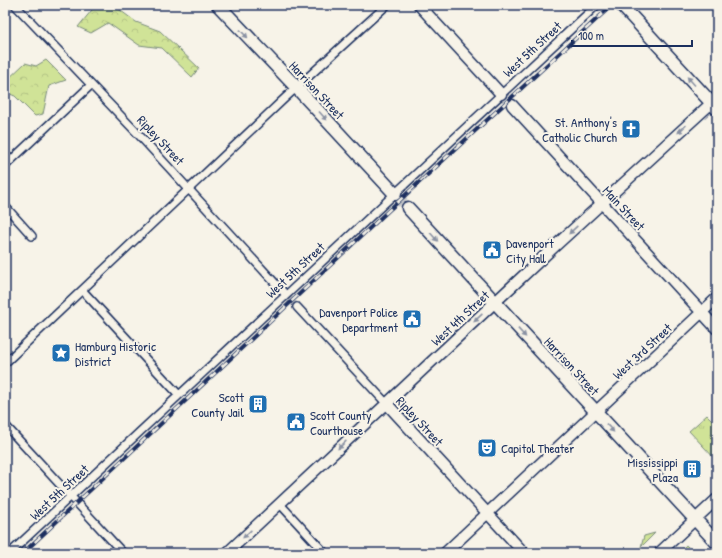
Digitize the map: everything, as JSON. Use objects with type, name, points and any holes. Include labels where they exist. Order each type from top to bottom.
[{"type":"highway","name":"Harrison Street","points":[[218,5],[395,194]]},
{"type":"highway","points":[[624,8],[715,103]]},
{"type":"highway","name":"Harrison Street","points":[[408,208],[717,543]]},
{"type":"street","name":"Ripley Street","points":[[15,5],[92,85],[286,295]]},
{"type":"street","points":[[5,364],[188,189],[387,5]]},
{"type":"street","points":[[419,5],[502,94]]},
{"type":"street","name":"West 5th Street","points":[[10,553],[597,5]]},
{"type":"street","points":[[5,166],[92,85]]},
{"type":"street","name":"West 4th Street","points":[[227,553],[602,203],[715,103]]},
{"type":"street","name":"Main Street","points":[[512,105],[717,329]]},
{"type":"street","points":[[5,206],[32,236]]},
{"type":"street","points":[[83,291],[180,395]]},
{"type":"street","name":"West 3rd Street","points":[[445,553],[717,298]]},
{"type":"street","name":"Ripley Street","points":[[297,307],[524,553]]},
{"type":"street","points":[[5,425],[123,553]]},
{"type":"street","points":[[659,553],[717,499]]},
{"type":"street","points":[[280,504],[325,553]]},
{"type":"green space","points":[[96,5],[113,5],[136,22],[160,31],[199,68],[192,77],[162,48],[139,45],[108,23],[91,33],[78,27]]},
{"type":"green space","points":[[46,60],[66,80],[49,86],[43,114],[35,116],[15,96],[5,92],[5,82],[25,63],[36,66]]},
{"type":"green space","points":[[707,415],[717,425],[717,461],[689,431]]},
{"type":"green space","points":[[655,533],[641,547],[644,536]]},
{"type":"green space","points":[[686,545],[694,553],[678,553]]},
{"type":"tunnel","points":[[501,94],[512,105]]},
{"type":"tunnel","points":[[395,194],[408,208]]},
{"type":"tunnel","points":[[286,295],[297,307]]},
{"type":"railway","points":[[23,553],[388,211],[612,5]]},
{"type":"place","name":"St. Anthony's Catholic Church","points":[[631,129]]},
{"type":"place","name":"Davenport City Hall","points":[[492,250]]},
{"type":"place","name":"Davenport Police Department","points":[[412,319]]},
{"type":"place","name":"Hamburg Historic District","points":[[61,353]]},
{"type":"place","name":"Scott County Jail","points":[[258,404]]},
{"type":"place","name":"Scott County Courthouse","points":[[296,422]]},
{"type":"place","name":"Capitol Theater","points":[[487,448]]},
{"type":"place","name":"Mississippi Plaza","points":[[692,469]]}]
